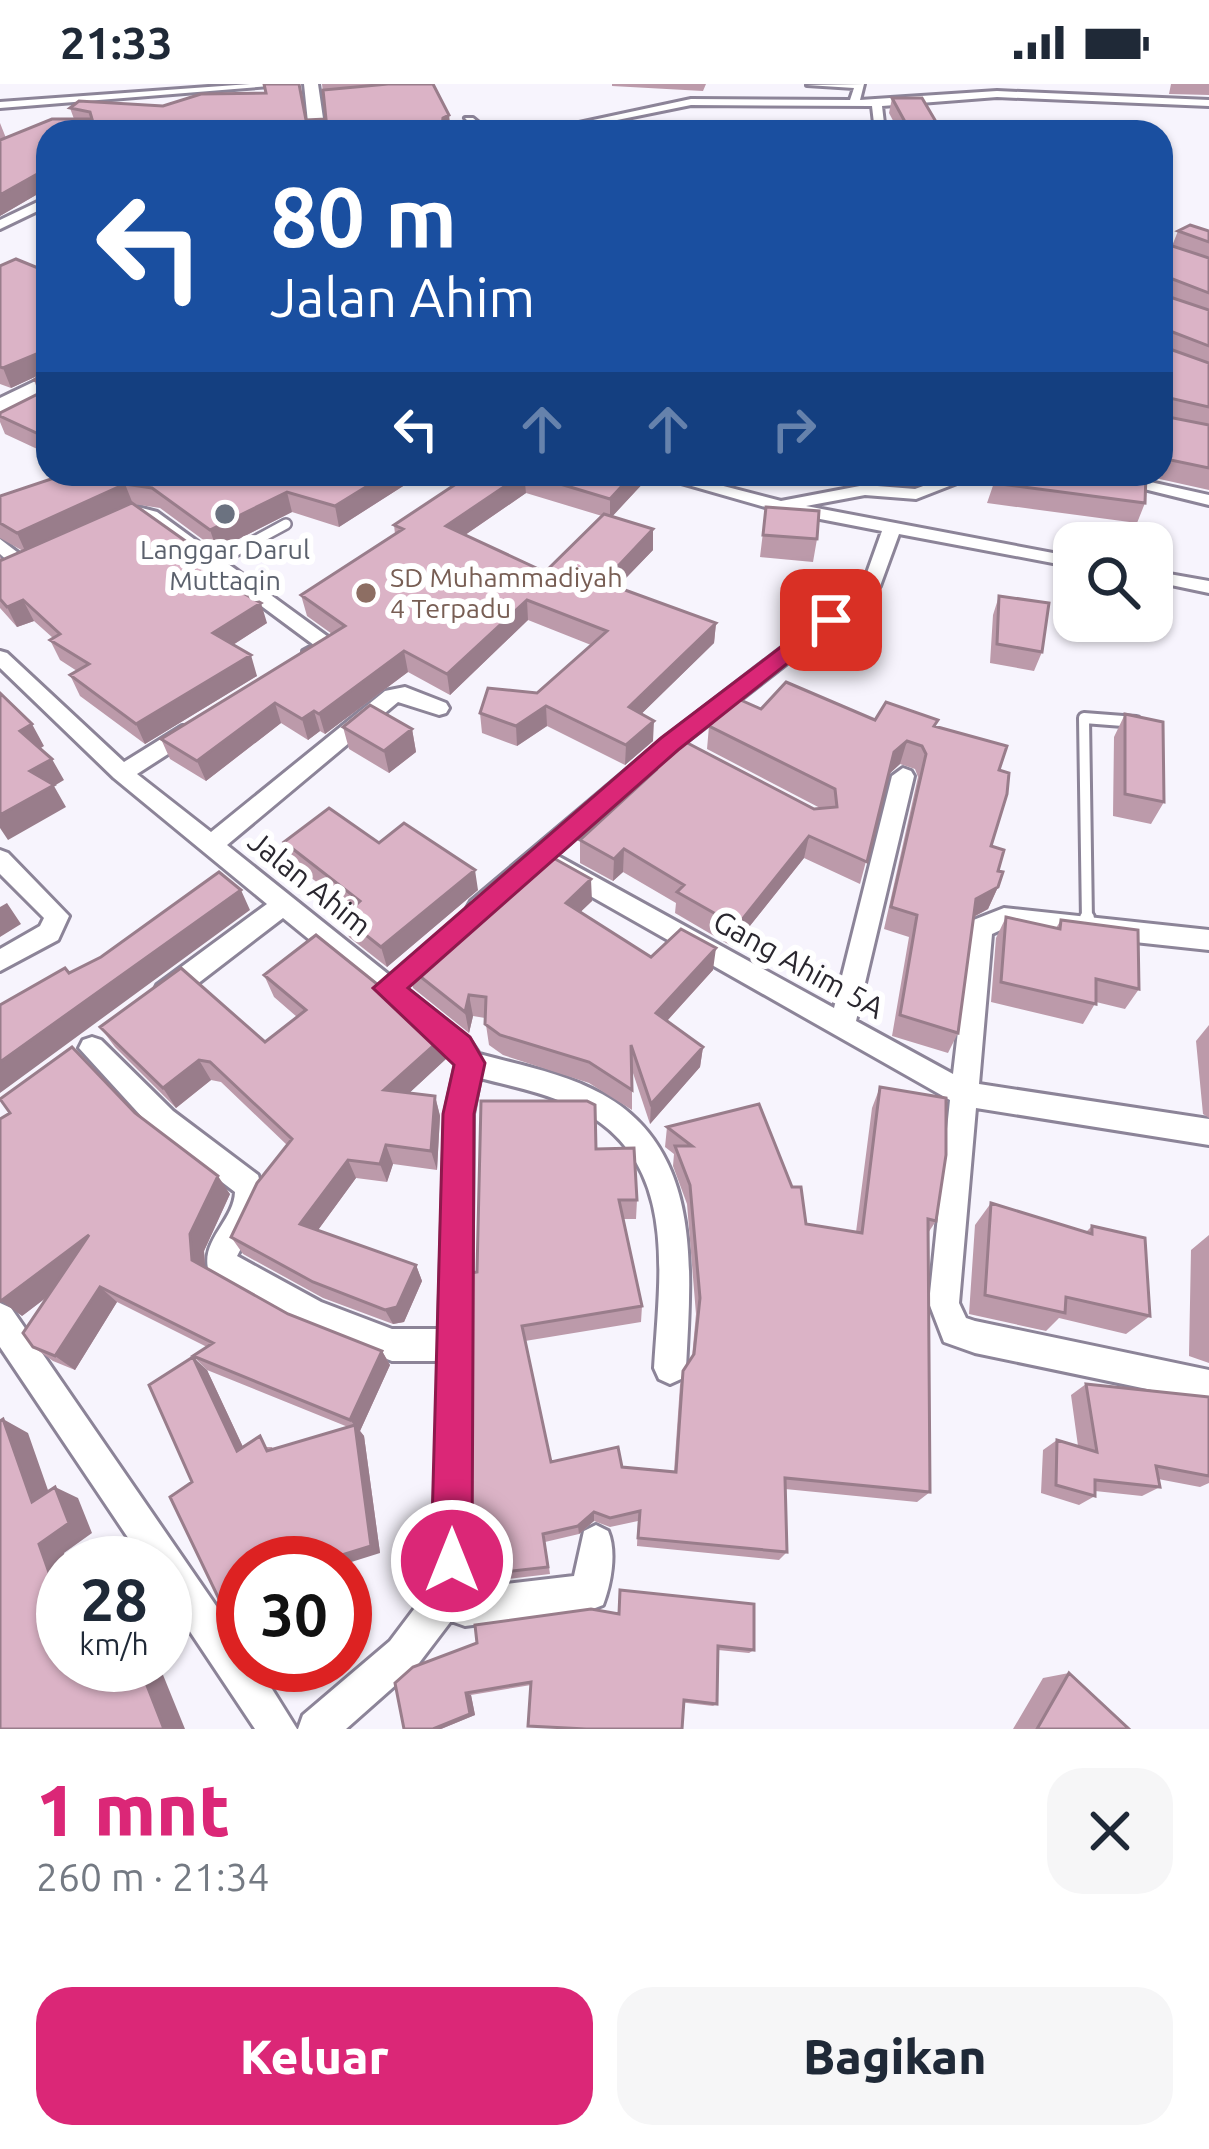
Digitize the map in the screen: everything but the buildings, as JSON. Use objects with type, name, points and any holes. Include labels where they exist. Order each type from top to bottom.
[{"type":"street","points":[[3,107],[290,84]]},
{"type":"street","points":[[812,86],[860,85],[854,103]]},
{"type":"street","points":[[312,92],[332,98]]},
{"type":"street","points":[[587,120],[657,101],[878,103],[997,94],[1209,103]]},
{"type":"street","points":[[65,118],[101,98]]},
{"type":"street","points":[[878,103],[879,120]]},
{"type":"street","points":[[0,225],[36,207]]},
{"type":"street","points":[[0,407],[36,388]]},
{"type":"street","points":[[703,486],[779,506],[1053,558]]},
{"type":"street","points":[[779,506],[835,493],[916,494],[938,486]]},
{"type":"street","points":[[1145,486],[1209,500]]},
{"type":"street","points":[[106,525],[138,512],[152,516],[328,646],[284,671]]},
{"type":"street","points":[[454,930],[538,856],[679,749],[860,597],[871,586],[892,528]]},
{"type":"street","points":[[0,544],[24,566]]},
{"type":"street","points":[[0,578],[44,556]]},
{"type":"street","points":[[1173,580],[1209,587]]},
{"type":"street","name":"Jalan Ahim","points":[[0,658],[122,773],[284,904],[396,981],[470,1063]]},
{"type":"street","points":[[211,844],[392,696],[406,694],[439,708]]},
{"type":"street","points":[[122,773],[203,722]]},
{"type":"street","points":[[842,1026],[903,776]]},
{"type":"street","name":"Gang Ahim 5A","points":[[538,856],[964,1094]]},
{"type":"street","points":[[0,860],[57,916],[49,933],[0,961]]},
{"type":"street","points":[[150,1005],[284,904]]},
{"type":"street","points":[[1209,940],[995,918],[980,928],[944,1303],[955,1331],[1209,1386]]},
{"type":"street","points":[[93,1047],[163,1120],[248,1185],[249,1208],[220,1253],[221,1264],[312,1314],[392,1345],[452,1345]]},
{"type":"street","points":[[316,1729],[403,1654],[445,1600],[452,1561],[459,1114],[470,1063],[597,1104],[637,1136],[655,1163],[664,1177],[676,1234],[670,1368]]},
{"type":"street","points":[[964,1094],[1209,1132]]},
{"type":"street","points":[[0,1319],[278,1729]]},
{"type":"street","points":[[445,1600],[465,1608],[590,1592],[596,1544]]},
{"type":"lane","points":[[214,562],[286,524]]},
{"type":"lane","points":[[1088,927],[1084,718],[1143,724]]},
{"type":"place","name":"Langgar Darul Muttaqin","points":[[225,514]]},
{"type":"place","name":"SD Muhammadiyah 4 Terpadu","points":[[366,593]]},
{"type":"route","points":[[452,1561],[459,1114],[470,1063],[460,1047],[387,988],[670,744],[831,620]]}]
